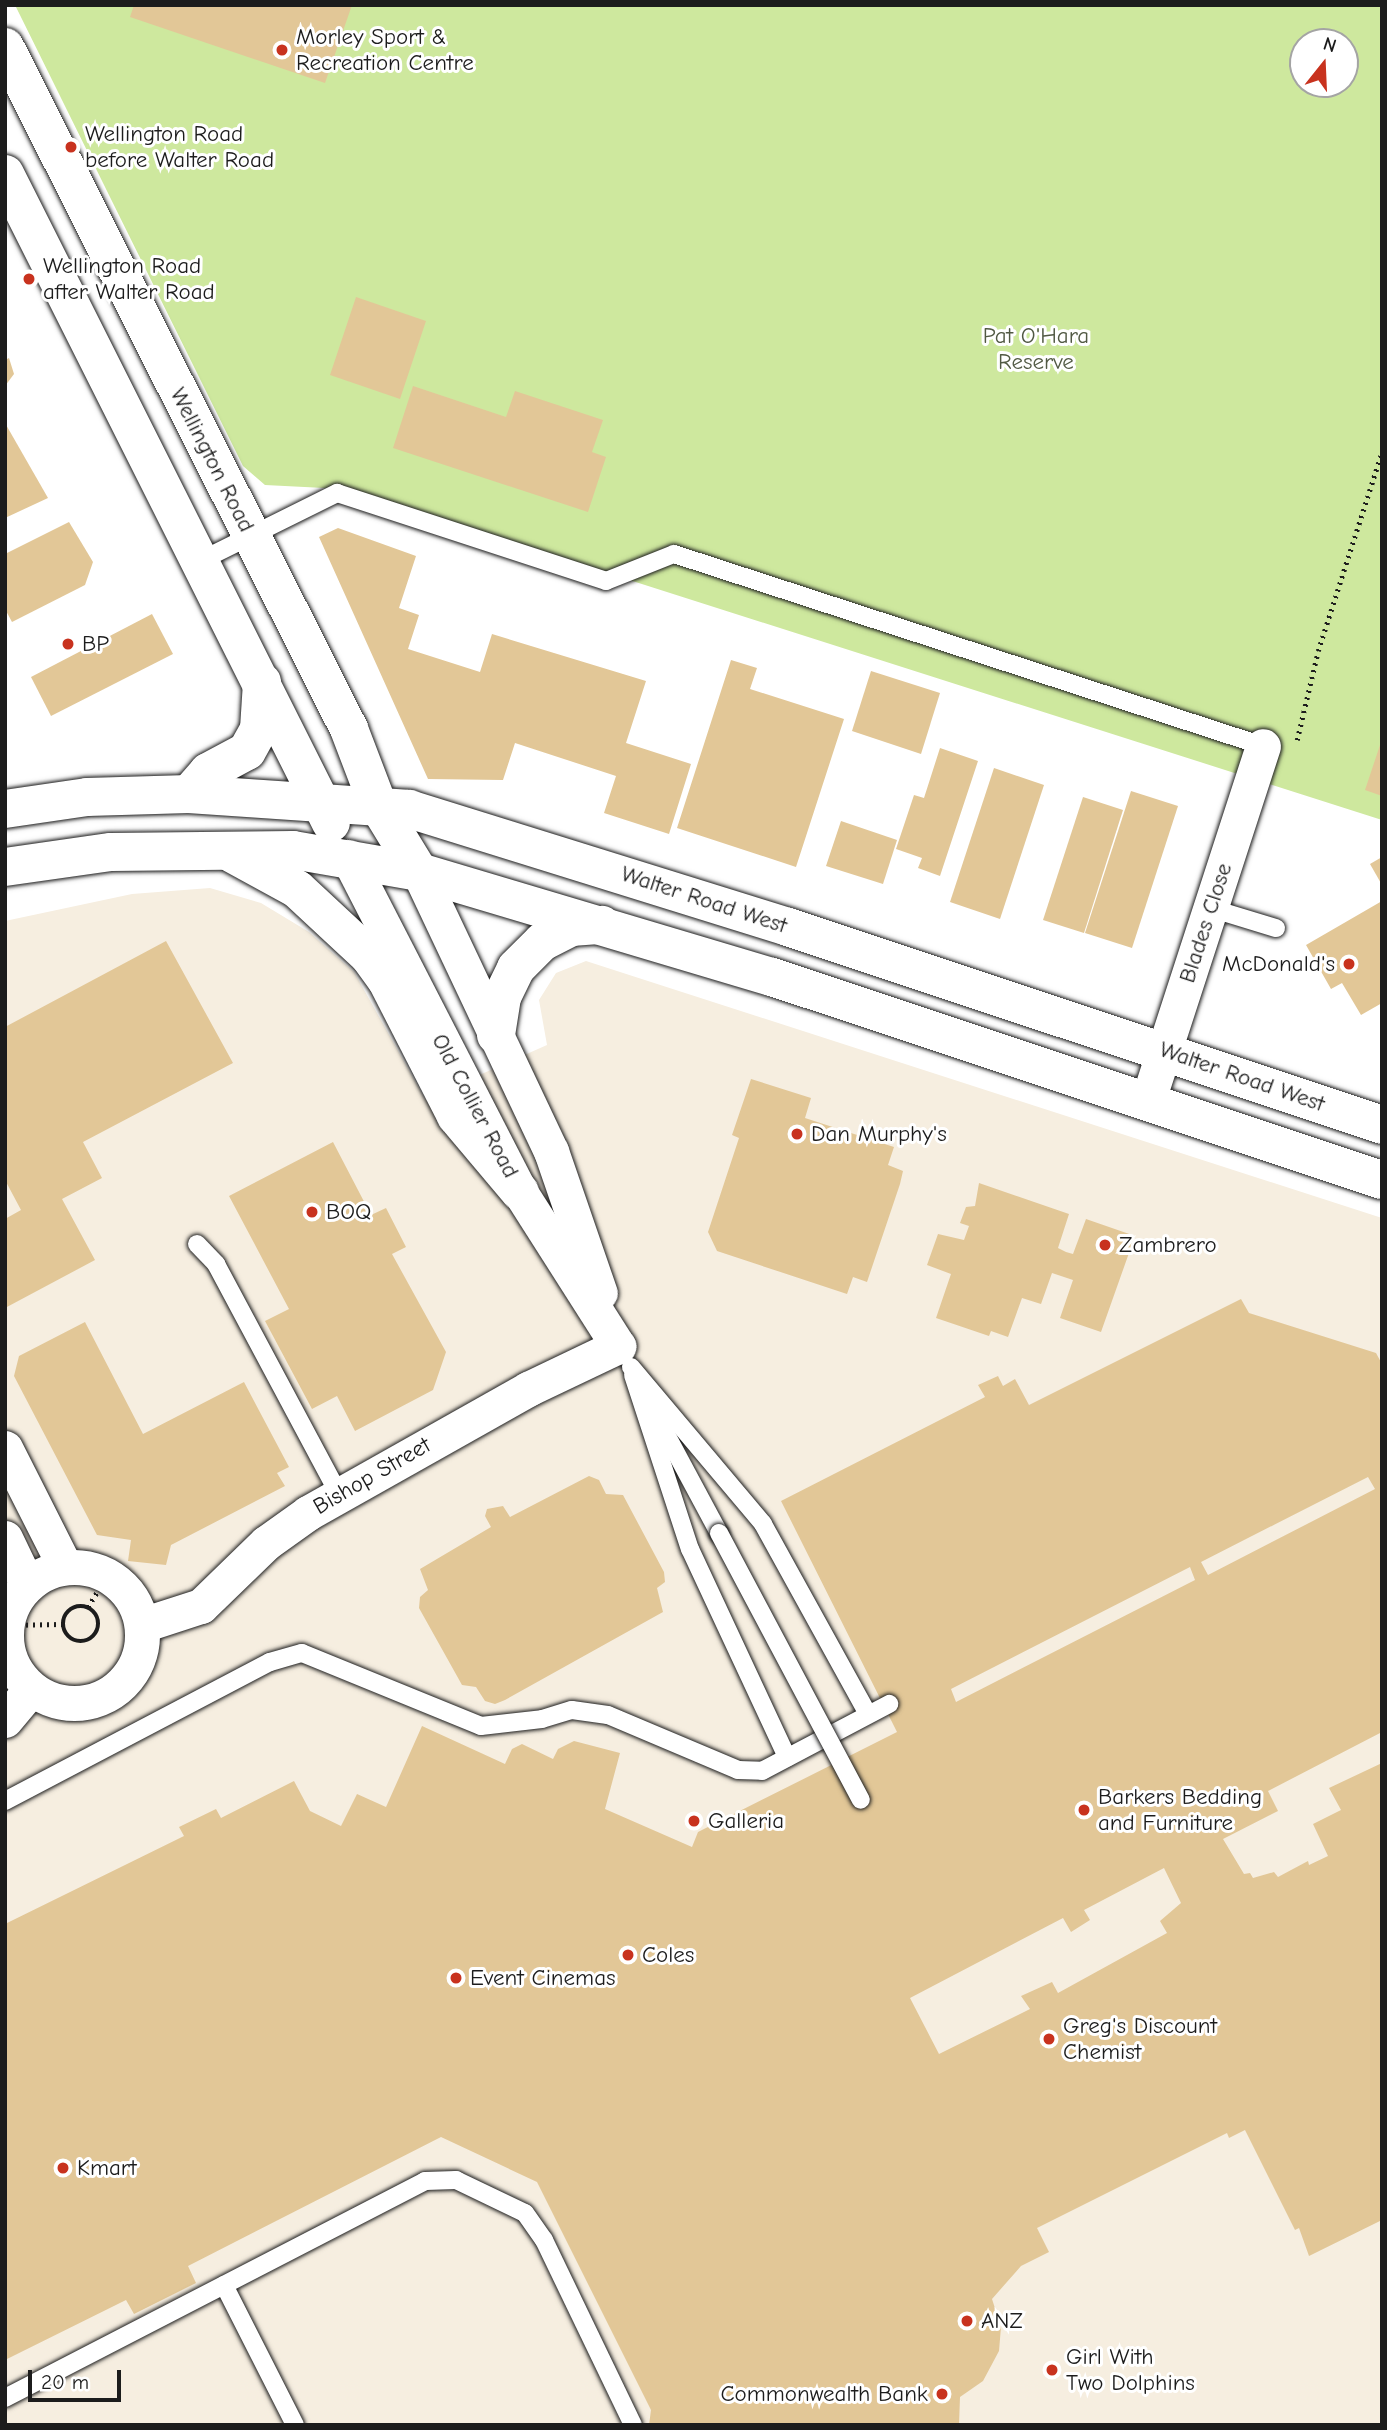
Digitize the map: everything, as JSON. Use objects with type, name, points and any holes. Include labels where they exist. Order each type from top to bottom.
[{"type":"main road","name":"Wellington Road","points":[[5,47],[349,729],[379,805],[419,872]]},
{"type":"main road","points":[[5,174],[202,560],[348,857]]},
{"type":"main road","points":[[189,794],[208,772],[247,751],[259,729],[262,682]]},
{"type":"main road","name":"Walter Road West","points":[[5,809],[88,797],[189,794],[322,804],[379,805],[468,825],[1164,1050],[1382,1125]]},
{"type":"main road","points":[[223,850],[273,872],[297,889],[369,956],[386,979],[456,1116],[520,1192]]},
{"type":"main road","points":[[5,867],[111,852],[293,850],[348,857],[419,872],[604,925],[1149,1100],[1382,1180]]},
{"type":"main road","points":[[496,1035],[502,997],[516,968],[542,942],[571,927],[604,925]]},
{"type":"street","name":"Blades Close","points":[[1149,1100],[1210,908],[1278,750]]},
{"type":"street","name":"Old Collier Road","points":[[348,857],[520,1192],[625,1357]]},
{"type":"street","name":"Old Collier Road","points":[[419,872],[551,1151],[625,1357]]},
{"type":"street","name":"Bishop Street","points":[[142,1625],[201,1606],[266,1543],[340,1494],[528,1389],[625,1357]]},
{"type":"street","points":[[5,1448],[65,1567]]},
{"type":"street","points":[[5,1538],[27,1584]]},
{"type":"street","points":[[65,1567],[108,1574],[128,1592],[142,1625],[138,1660],[129,1676],[100,1698],[64,1703],[31,1689],[10,1662],[5,1625],[16,1596],[27,1584],[65,1567]]},
{"type":"street","points":[[5,1720],[31,1689]]},
{"type":"lane","points":[[202,560],[337,493],[606,581],[674,554],[1278,750]]},
{"type":"lane","points":[[1210,908],[1276,928]]},
{"type":"lane","points":[[197,1244],[216,1264],[340,1494]]},
{"type":"lane","points":[[625,1357],[763,1524],[868,1714]]},
{"type":"lane","points":[[625,1357],[690,1549],[788,1757]]},
{"type":"lane","name":"Old Collier Road","points":[[625,1357],[860,1800]]},
{"type":"lane","points":[[5,1801],[270,1662],[302,1653],[481,1726],[542,1719],[572,1710],[608,1715],[738,1770],[762,1770],[889,1704]]},
{"type":"lane","points":[[5,2398],[425,2181],[456,2180],[524,2213],[544,2240],[633,2425]]},
{"type":"lane","points":[[224,2285],[295,2425]]},
{"type":"path","points":[[1278,750],[1318,650],[1382,452]]},
{"type":"path","points":[[88,1607],[96,1614],[99,1626],[94,1637],[85,1643],[72,1641],[62,1624],[66,1612],[88,1607],[108,1574]]},
{"type":"path","points":[[5,1625],[62,1624]]},
{"type":"shaded area","name":"Galleria","points":[[210,888],[261,903],[309,932],[354,972],[425,1099],[547,1045],[539,1000],[556,973],[586,961],[1382,1218],[1382,2425],[5,2425],[5,921],[132,894]]},
{"type":"green space","name":"Pat O'Hara Reserve","points":[[15,5],[1382,5],[1382,820],[344,489],[265,485],[243,466]]},
{"type":"building","name":"Morley Sport & Recreation Centre","points":[[134,5],[352,5],[325,83],[130,17]]},
{"type":"building","points":[[356,297],[426,321],[400,399],[330,375]]},
{"type":"building","points":[[9,358],[14,374],[5,386],[5,360]]},
{"type":"building","points":[[413,386],[506,417],[515,391],[603,420],[592,452],[606,457],[588,512],[393,448]]},
{"type":"building","points":[[5,423],[48,498],[5,518]]},
{"type":"building","points":[[69,522],[93,562],[85,585],[12,622],[5,609],[5,554]]},
{"type":"building","points":[[338,528],[416,556],[399,608],[419,615],[408,649],[480,672],[492,634],[646,681],[626,743],[691,764],[669,834],[604,813],[616,776],[515,743],[503,780],[428,779],[319,537]]},
{"type":"building","points":[[152,614],[173,654],[51,716],[31,677]]},
{"type":"building","points":[[731,660],[757,668],[750,689],[844,719],[796,867],[677,828]]},
{"type":"building","points":[[871,671],[940,693],[921,754],[852,731]]},
{"type":"building","points":[[1382,742],[1382,796],[1365,790]]},
{"type":"building","points":[[940,748],[978,761],[940,876],[918,868],[922,858],[896,849],[914,795],[924,798]]},
{"type":"building","points":[[994,768],[1044,785],[1000,919],[950,902]]},
{"type":"building","points":[[1131,791],[1178,806],[1132,948],[1085,933]]},
{"type":"building","points":[[1083,797],[1123,810],[1084,933],[1043,920]]},
{"type":"building","points":[[841,821],[897,840],[883,884],[826,866]]},
{"type":"building","points":[[1382,857],[1382,885],[1370,864]]},
{"type":"building","name":"McDonald's","points":[[1382,901],[1382,1003],[1361,1015],[1342,983],[1331,989],[1306,945]]},
{"type":"building","points":[[166,941],[233,1063],[83,1142],[102,1178],[62,1199],[95,1260],[5,1308],[5,1219],[21,1210],[5,1180],[5,1027]]},
{"type":"building","points":[[751,1079],[811,1098],[805,1118],[894,1147],[888,1165],[903,1171],[900,1184],[867,1282],[853,1277],[847,1294],[717,1251],[708,1232],[739,1138],[732,1135]]},
{"type":"building","points":[[333,1142],[371,1215],[386,1208],[406,1247],[392,1254],[446,1352],[433,1390],[355,1431],[337,1396],[312,1409],[265,1321],[289,1309],[229,1196]]},
{"type":"building","points":[[979,1183],[1069,1214],[1058,1248],[1066,1252],[1073,1254],[1086,1219],[1135,1236],[1101,1332],[1060,1318],[1073,1280],[1052,1273],[1041,1304],[1022,1298],[1008,1337],[991,1331],[989,1336],[936,1318],[951,1274],[927,1265],[938,1234],[964,1240],[969,1226],[960,1223],[966,1207],[975,1206]]},
{"type":"building","points":[[1241,1299],[1249,1313],[1376,1353],[1382,1364],[1382,1732],[1268,1791],[1278,1811],[1223,1839],[1244,1874],[1250,1873],[1253,1878],[1274,1872],[1278,1877],[1308,1861],[1309,1865],[1328,1856],[1313,1824],[1341,1810],[1329,1788],[1382,1763],[1382,2220],[1309,2256],[1299,2228],[1295,2230],[1245,2130],[1229,2138],[1227,2133],[1037,2228],[1049,2252],[1021,2266],[992,2299],[1001,2327],[999,2351],[983,2381],[960,2397],[959,2425],[649,2425],[651,2410],[537,2182],[441,2137],[188,2266],[196,2283],[134,2314],[126,2300],[5,2360],[5,1924],[184,1836],[179,1827],[216,1809],[221,1818],[294,1781],[310,1811],[341,1826],[357,1794],[386,1807],[422,1726],[505,1764],[512,1749],[522,1744],[553,1759],[558,1749],[574,1741],[620,1753],[605,1809],[692,1847],[698,1832],[897,1732],[781,1501],[985,1397],[978,1385],[998,1376],[1003,1386],[1015,1379],[1029,1405]],"holes":[[[1368,1477],[1375,1489],[1208,1575],[1201,1562]],[[1190,1567],[1195,1580],[956,1702],[951,1689]],[[1164,1868],[1181,1903],[1160,1921],[1167,1933],[1058,1993],[1052,1982],[1021,1996],[1030,2009],[939,2054],[910,1998],[1063,1918],[1071,1932],[1090,1920],[1084,1910]]]},
{"type":"building","points":[[85,1322],[143,1434],[244,1382],[289,1467],[277,1473],[285,1486],[171,1545],[166,1565],[128,1561],[131,1540],[97,1535],[14,1376],[19,1356]]},
{"type":"building","points":[[589,1476],[599,1480],[606,1494],[623,1495],[664,1572],[665,1582],[657,1588],[663,1612],[505,1700],[495,1704],[485,1701],[476,1687],[462,1685],[419,1608],[420,1597],[428,1590],[420,1569],[491,1527],[485,1516],[487,1509],[503,1506],[510,1517]]},
{"type":"place","name":"Morley Sport & Recreation Centre","points":[[282,50]]},
{"type":"place","name":"Wellington Road before Walter Road","points":[[71,147]]},
{"type":"place","name":"Wellington Road after Walter Road","points":[[29,279]]},
{"type":"place","name":"BP","points":[[68,644]]},
{"type":"place","name":"McDonald's","points":[[1349,964]]},
{"type":"place","name":"Dan Murphy's","points":[[797,1134]]},
{"type":"place","name":"BOQ","points":[[312,1212]]},
{"type":"place","name":"Zambrero","points":[[1105,1245]]},
{"type":"place","name":"Barkers Bedding and Furniture","points":[[1084,1810]]},
{"type":"place","name":"Galleria","points":[[694,1821]]},
{"type":"place","name":"Coles","points":[[628,1955]]},
{"type":"place","name":"Event Cinemas","points":[[456,1978]]},
{"type":"place","name":"Greg's Discount Chemist","points":[[1049,2039]]},
{"type":"place","name":"Kmart","points":[[63,2168]]},
{"type":"place","name":"ANZ","points":[[967,2321]]},
{"type":"place","name":"Girl With Two Dolphins","points":[[1052,2370]]},
{"type":"place","name":"Commonwealth Bank","points":[[942,2394]]}]
